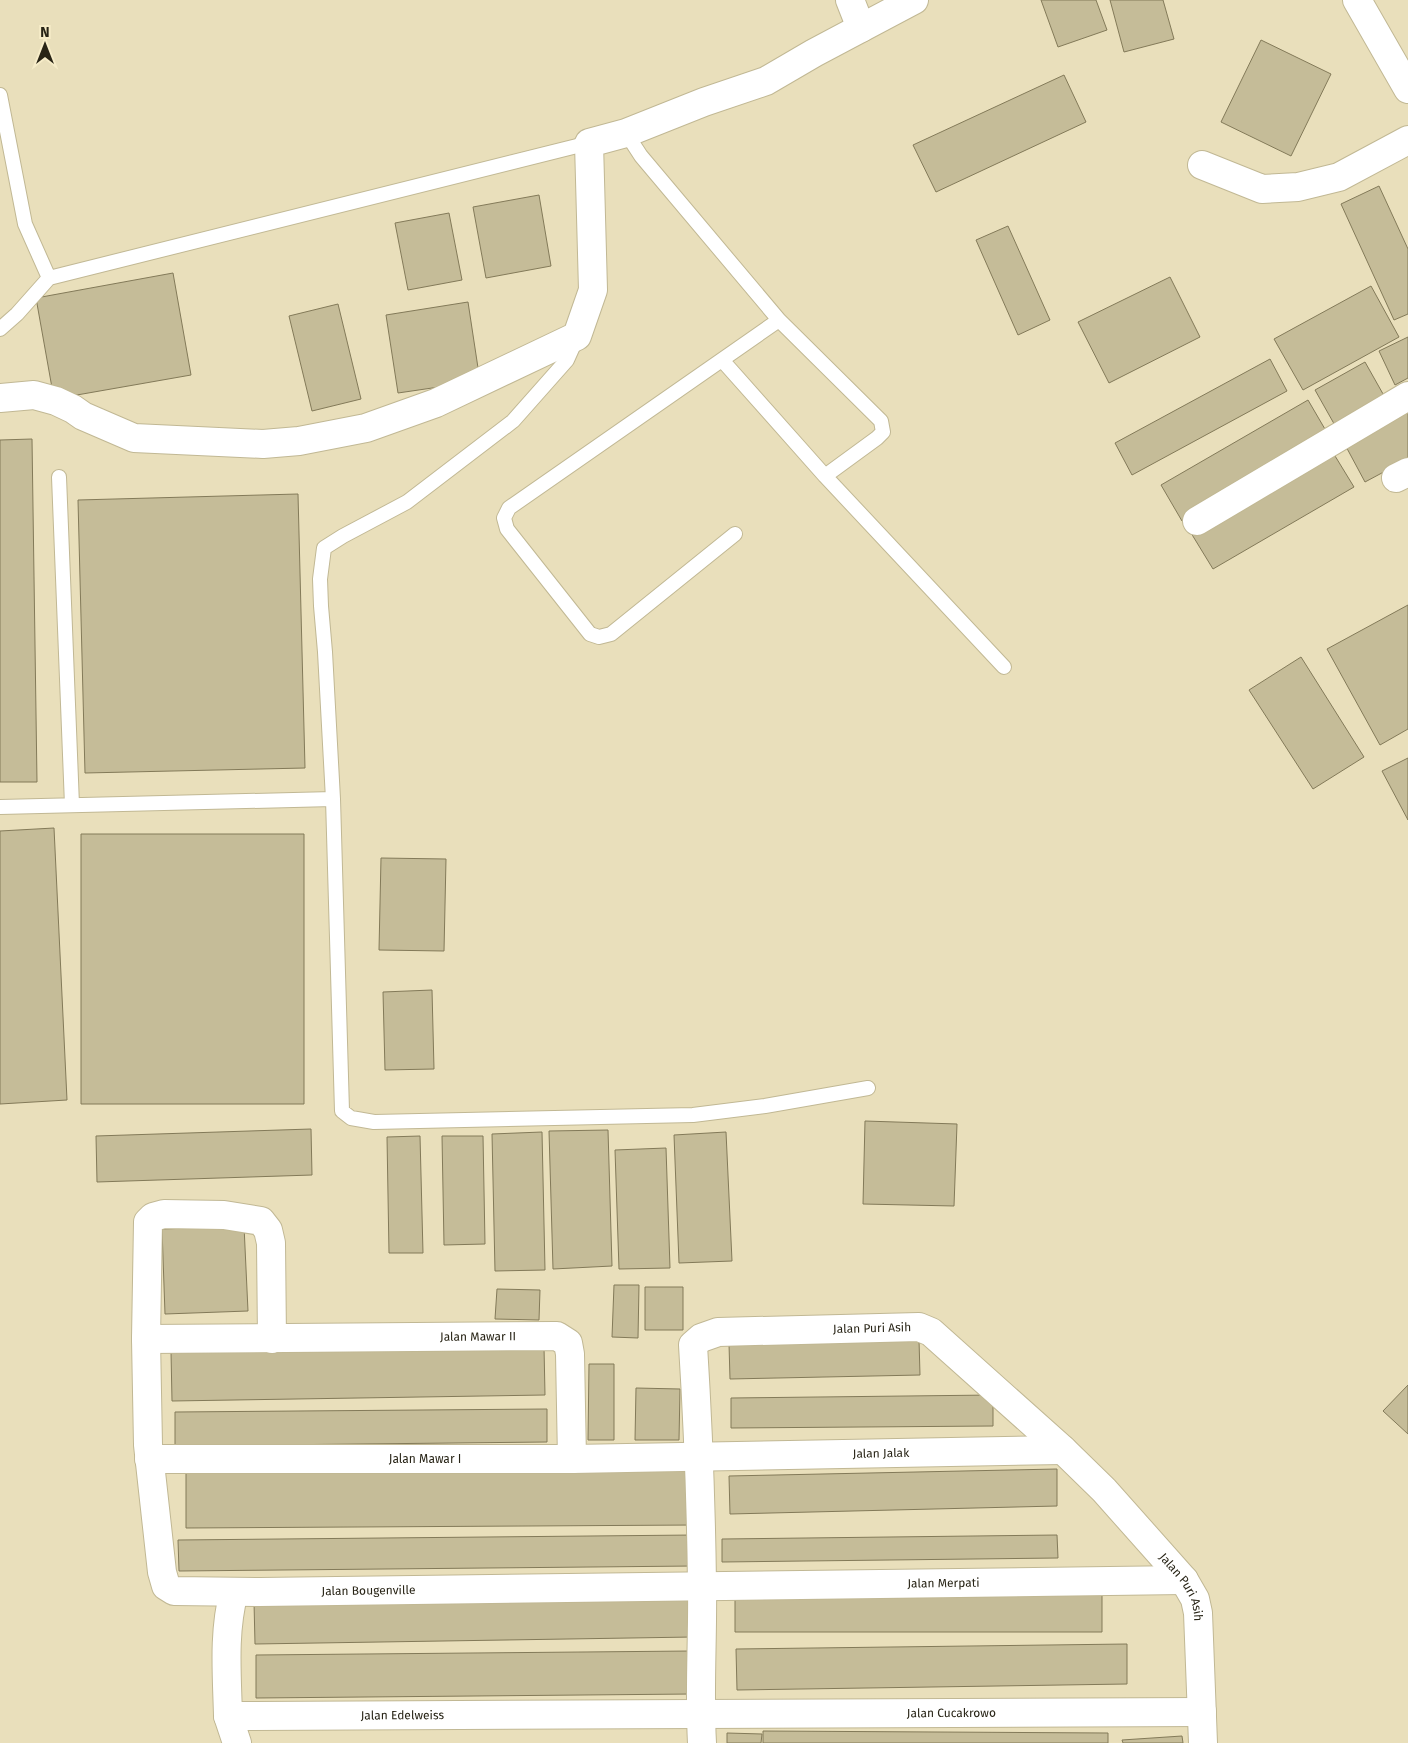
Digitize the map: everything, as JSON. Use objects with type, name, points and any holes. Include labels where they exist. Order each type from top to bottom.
[{"type":"street","points":[[850,0],[861,28]]},
{"type":"street","points":[[0,398],[34,395],[56,401],[83,416],[134,438],[263,444],[299,441],[366,428],[436,403],[578,336],[593,290],[589,143],[626,133],[704,102],[766,81],[914,0]]},
{"type":"street","points":[[1357,0],[1408,89]]},
{"type":"street","points":[[1202,165],[1262,189],[1298,187],[1338,177],[1408,140]]},
{"type":"street","points":[[1197,521],[1408,396]]},
{"type":"street","points":[[149,1459],[146,1339],[148,1222],[153,1217],[164,1214],[224,1215],[261,1221],[268,1230],[271,1243],[272,1339]]},
{"type":"street","name":"Jalan Puri Asih","points":[[702,1743],[700,1714],[702,1586],[700,1457],[693,1345],[702,1338],[718,1332],[918,1327],[931,1332],[1063,1450],[1104,1490],[1184,1580],[1195,1599],[1198,1613],[1203,1743]]},
{"type":"street","name":"Jalan Mawar II","points":[[146,1339],[557,1336],[568,1343],[570,1354],[572,1459]]},
{"type":"street","name":"Jalan Jalak","points":[[700,1457],[1063,1450]]},
{"type":"street","name":"Jalan Mawar I","points":[[149,1459],[572,1459],[700,1457]]},
{"type":"street","name":"Jalan Bougenville","points":[[149,1459],[162,1572],[166,1586],[174,1591],[234,1592],[702,1586]]},
{"type":"street","name":"Jalan Merpati","points":[[702,1586],[1184,1580]]},
{"type":"street","points":[[234,1592],[228,1613],[228,1716],[237,1743]]},
{"type":"street","name":"Jalan Cucakrowo","points":[[700,1714],[1202,1712]]},
{"type":"street","name":"Jalan Edelweiss","points":[[228,1716],[700,1714]]},
{"type":"lane","points":[[0,95],[25,224],[49,278]]},
{"type":"lane","points":[[626,133],[641,156],[779,320],[881,422],[883,432],[825,476]]},
{"type":"lane","points":[[0,329],[17,314],[49,278],[589,143]]},
{"type":"lane","points":[[735,534],[611,634],[599,637],[590,634],[507,529],[504,518],[509,508],[779,320]]},
{"type":"lane","points":[[578,336],[567,360],[513,422],[407,502],[324,548],[320,579],[332,799],[342,1111],[351,1118],[374,1122],[693,1115],[765,1106],[868,1088]]},
{"type":"lane","points":[[722,360],[825,476],[1004,667]]},
{"type":"lane","points":[[59,477],[72,805]]},
{"type":"lane","points":[[0,807],[332,799]]},
{"type":"building","points":[[1041,0],[1096,0],[1107,30],[1058,47]]},
{"type":"building","points":[[1110,0],[1163,0],[1174,39],[1124,52]]},
{"type":"building","points":[[1261,40],[1331,74],[1291,156],[1221,122]]},
{"type":"building","points":[[1064,75],[1086,122],[936,192],[913,145]]},
{"type":"building","points":[[1379,186],[1408,249],[1408,314],[1394,320],[1341,204]]},
{"type":"building","points":[[539,195],[551,266],[486,278],[473,207]]},
{"type":"building","points":[[449,213],[462,280],[408,290],[395,223]]},
{"type":"building","points":[[1008,226],[1050,320],[1018,335],[976,240]]},
{"type":"building","points":[[173,273],[191,375],[54,399],[36,298]]},
{"type":"building","points":[[1170,277],[1200,337],[1109,383],[1078,322]]},
{"type":"building","points":[[1371,286],[1399,337],[1303,390],[1274,339]]},
{"type":"building","points":[[468,302],[480,381],[398,393],[386,315]]},
{"type":"building","points":[[338,304],[361,399],[312,411],[289,316]]},
{"type":"building","points":[[1408,337],[1408,378],[1395,385],[1379,351]]},
{"type":"building","points":[[1270,359],[1287,391],[1132,475],[1115,443]]},
{"type":"building","points":[[1365,362],[1387,401],[1337,429],[1315,390]]},
{"type":"building","points":[[1308,400],[1329,436],[1182,521],[1161,485]]},
{"type":"building","points":[[1408,406],[1408,459],[1365,482],[1343,441]]},
{"type":"building","points":[[32,439],[37,782],[0,782],[0,440]]},
{"type":"building","points":[[1332,451],[1354,487],[1213,569],[1191,533]]},
{"type":"building","points":[[298,494],[305,768],[85,773],[78,500]]},
{"type":"building","points":[[1408,605],[1408,729],[1380,745],[1327,649]]},
{"type":"building","points":[[1301,657],[1364,757],[1313,789],[1249,690]]},
{"type":"building","points":[[1408,758],[1408,820],[1382,771]]},
{"type":"building","points":[[54,828],[67,1100],[0,1104],[0,831]]},
{"type":"building","points":[[81,834],[304,834],[304,1104],[81,1104]]},
{"type":"building","points":[[381,858],[446,859],[444,951],[379,950]]},
{"type":"building","points":[[432,990],[434,1069],[385,1070],[383,992]]},
{"type":"building","points":[[865,1121],[957,1124],[954,1206],[863,1204]]},
{"type":"building","points":[[311,1129],[312,1175],[97,1182],[96,1136]]},
{"type":"building","points":[[608,1130],[612,1266],[553,1269],[549,1131]]},
{"type":"building","points":[[542,1132],[545,1270],[495,1271],[492,1134]]},
{"type":"building","points":[[726,1132],[732,1261],[679,1263],[674,1135]]},
{"type":"building","points":[[420,1136],[423,1253],[389,1253],[387,1137]]},
{"type":"building","points":[[442,1136],[483,1136],[485,1244],[444,1245]]},
{"type":"building","points":[[666,1148],[670,1268],[619,1269],[615,1150]]},
{"type":"building","points":[[244,1226],[248,1311],[165,1314],[162,1229]]},
{"type":"building","points":[[614,1285],[639,1285],[638,1338],[612,1337]]},
{"type":"building","points":[[645,1287],[683,1287],[683,1330],[645,1330]]},
{"type":"building","points":[[497,1289],[540,1290],[539,1320],[495,1319]]},
{"type":"building","points":[[919,1340],[920,1375],[730,1379],[729,1344]]},
{"type":"building","points":[[544,1347],[545,1395],[172,1401],[171,1352]]},
{"type":"building","points":[[589,1364],[614,1364],[614,1440],[588,1440]]},
{"type":"building","points":[[1408,1385],[1408,1434],[1383,1411]]},
{"type":"building","points":[[636,1388],[680,1389],[679,1440],[635,1440]]},
{"type":"building","points":[[993,1395],[993,1426],[731,1428],[731,1398]]},
{"type":"building","points":[[547,1409],[547,1442],[175,1446],[175,1412]]},
{"type":"building","points":[[696,1467],[696,1525],[186,1528],[186,1470]]},
{"type":"building","points":[[1057,1469],[1057,1506],[730,1514],[729,1476]]},
{"type":"building","points":[[694,1535],[694,1566],[179,1571],[178,1540]]},
{"type":"building","points":[[1057,1535],[1058,1558],[722,1562],[722,1539]]},
{"type":"building","points":[[1102,1592],[1102,1632],[735,1632],[735,1593]]},
{"type":"building","points":[[692,1595],[693,1637],[255,1644],[254,1602]]},
{"type":"building","points":[[1127,1644],[1127,1684],[737,1690],[736,1649]]},
{"type":"building","points":[[691,1651],[692,1694],[256,1698],[256,1655]]},
{"type":"building","points":[[763,1731],[1108,1733],[1108,1743],[763,1743]]},
{"type":"building","points":[[727,1733],[762,1734],[761,1743],[727,1743]]},
{"type":"building","points":[[1182,1736],[1183,1743],[1123,1743],[1122,1740]]}]
